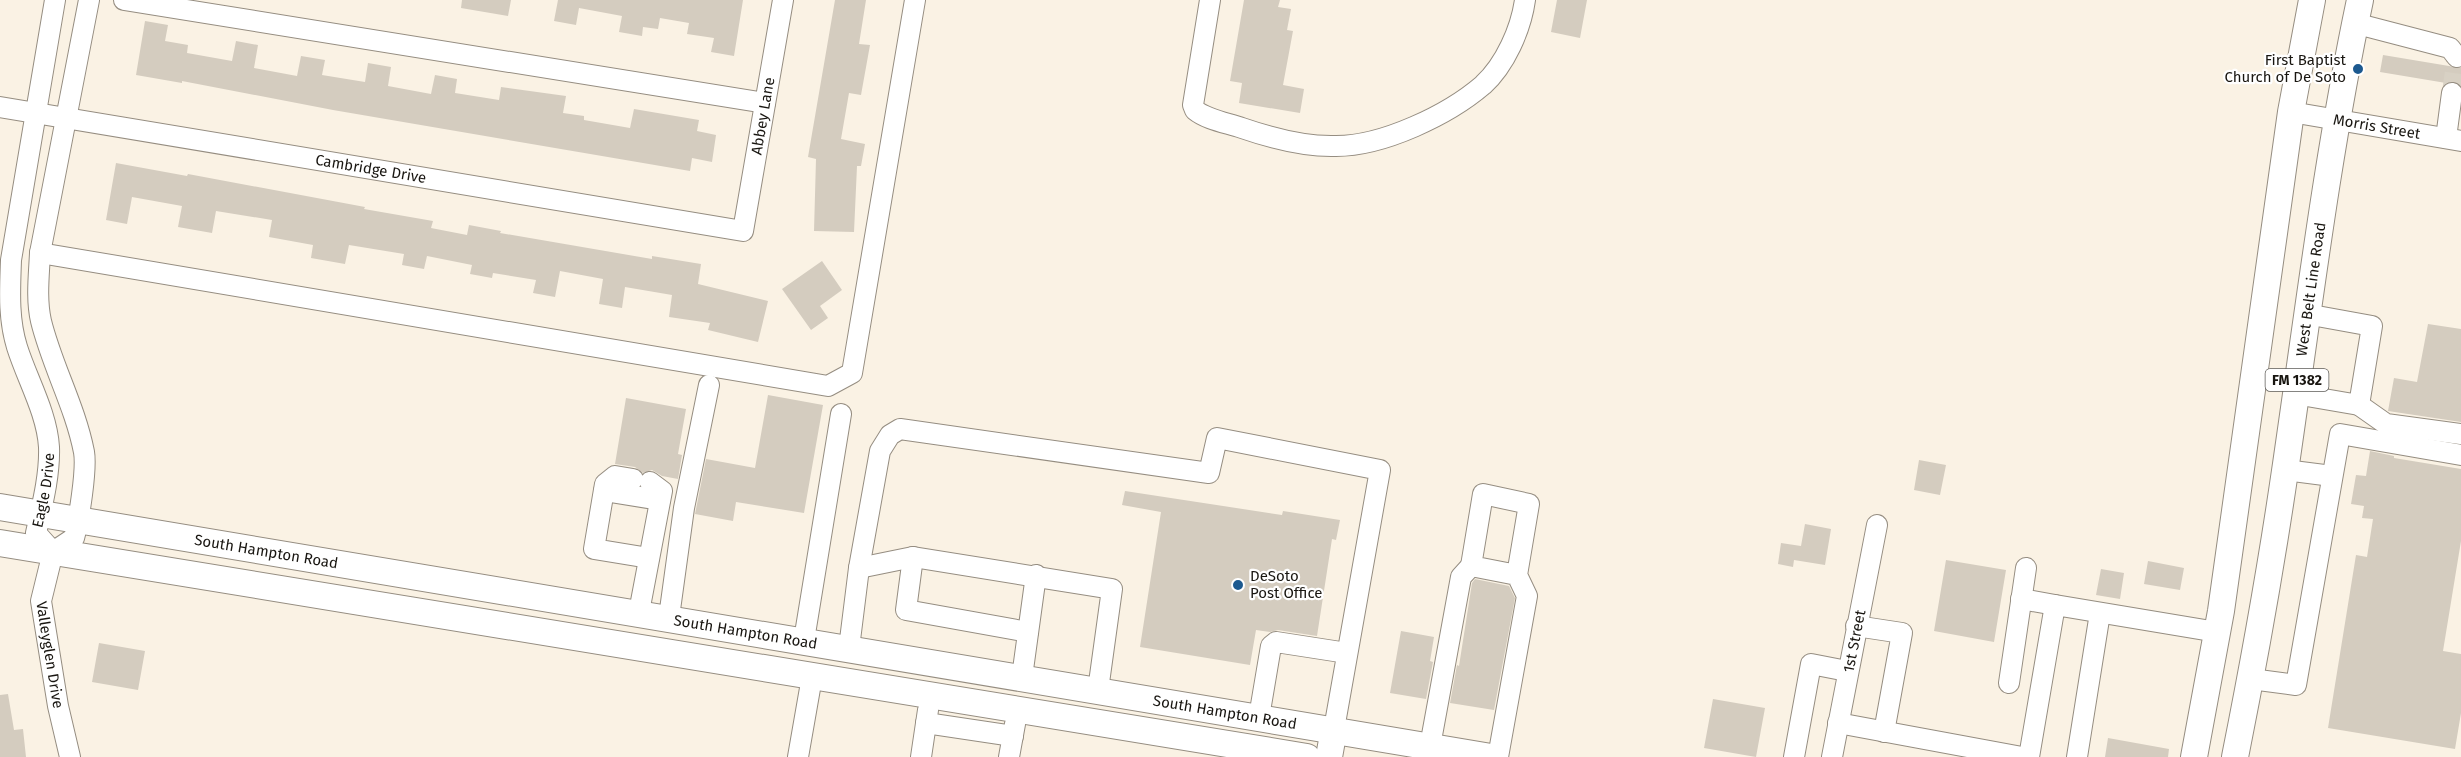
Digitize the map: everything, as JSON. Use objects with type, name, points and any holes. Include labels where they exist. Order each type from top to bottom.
[{"type":"main road","name":"FM 1382","points":[[2194,757],[2217,632],[2291,112],[2312,0]]},
{"type":"main road","name":"West Belt Line Road","points":[[2235,757],[2251,679],[2285,470],[2306,314],[2357,11]]},
{"type":"main road","name":"South Hampton Road","points":[[0,507],[669,617],[1491,757]]},
{"type":"main road","name":"South Hampton Road","points":[[0,543],[1307,757]]},
{"type":"main road","points":[[443,617],[448,580]]},
{"type":"main road","points":[[843,682],[849,648]]},
{"type":"main road","points":[[1017,710],[1022,677]]},
{"type":"main road","points":[[1329,757],[1334,729]]},
{"type":"street","name":"Eagle Drive","points":[[55,0],[36,113],[8,238],[9,294],[16,345],[45,426],[49,445],[49,462],[36,533],[52,552],[74,538],[78,520],[84,454],[71,405],[41,320],[40,253],[68,118],[89,0]]},
{"type":"street","points":[[124,0],[765,103]]},
{"type":"street","name":"Abbey Lane","points":[[743,231],[783,0]]},
{"type":"street","points":[[40,253],[828,387],[852,373],[915,0]]},
{"type":"street","points":[[1210,0],[1193,105],[1195,110],[1255,132],[1310,144],[1337,146],[1385,138],[1413,127],[1436,116],[1483,84],[1505,57],[1523,16],[1525,0]]},
{"type":"street","points":[[2357,11],[2450,48],[2457,57]]},
{"type":"street","points":[[2452,93],[2454,139]]},
{"type":"street","name":"Cambridge Drive","points":[[0,107],[743,231]]},
{"type":"street","name":"Morris Street","points":[[2291,112],[2454,139]]},
{"type":"street","points":[[2306,314],[2372,326],[2359,405]]},
{"type":"street","points":[[669,617],[684,508],[709,385]]},
{"type":"street","points":[[2295,394],[2359,405],[2386,424],[2461,434]]},
{"type":"street","points":[[804,640],[841,414]]},
{"type":"street","points":[[849,648],[859,568],[880,451],[890,435],[900,429],[1209,473],[1217,438],[1380,470],[1334,729]]},
{"type":"street","points":[[2251,679],[2296,686],[2340,434],[2461,455]]},
{"type":"street","points":[[2285,470],[2332,476]]},
{"type":"street","points":[[639,612],[662,491],[641,480],[615,476],[605,484],[594,549],[649,558]]},
{"type":"street","points":[[604,491],[660,500]]},
{"type":"street","points":[[1430,746],[1461,577],[1471,566],[1483,494],[1529,504],[1517,575],[1527,596],[1497,757]]},
{"type":"street","name":"1st Street","points":[[1832,757],[1876,525]]},
{"type":"street","name":"Valleyglen Drive","points":[[52,552],[41,601],[58,706],[70,757]]},
{"type":"street","points":[[913,557],[906,610],[1028,632]]},
{"type":"street","points":[[859,568],[913,557],[1112,589],[1098,690]]},
{"type":"street","points":[[1471,566],[1517,575]]},
{"type":"street","points":[[2008,682],[2026,568]]},
{"type":"street","points":[[1022,677],[1036,575]]},
{"type":"street","points":[[2021,599],[2217,632]]},
{"type":"street","points":[[2029,757],[2055,605]]},
{"type":"street","points":[[2077,757],[2100,613]]},
{"type":"street","points":[[1856,626],[1902,633],[1884,732]]},
{"type":"street","points":[[1259,717],[1271,646],[1276,642],[1347,653]]},
{"type":"street","points":[[1794,757],[1810,664],[1847,671]]},
{"type":"street","points":[[798,757],[812,677]]},
{"type":"street","points":[[921,757],[930,696]]},
{"type":"street","points":[[1009,757],[1017,710]]},
{"type":"street","points":[[926,723],[1013,736]]},
{"type":"street","points":[[1838,723],[2022,757]]},
{"type":"building","points":[[462,0],[511,0],[508,16],[461,8]]},
{"type":"building","points":[[558,0],[743,0],[734,56],[711,52],[714,38],[687,34],[689,23],[660,18],[658,29],[643,27],[642,36],[619,32],[622,16],[579,8],[576,25],[554,21]]},
{"type":"building","points":[[835,0],[866,0],[859,44],[870,45],[861,95],[849,93],[841,139],[865,144],[861,166],[857,166],[854,232],[814,231],[816,159],[808,157]]},
{"type":"building","points":[[1244,0],[1280,0],[1278,7],[1291,9],[1287,30],[1293,31],[1283,85],[1304,89],[1300,113],[1239,103],[1242,83],[1230,81]]},
{"type":"building","points":[[1557,0],[1587,0],[1580,38],[1551,32]]},
{"type":"building","points":[[145,21],[168,25],[165,41],[188,45],[187,53],[232,61],[236,41],[258,45],[254,68],[297,76],[301,56],[325,60],[322,75],[365,82],[368,63],[391,67],[388,86],[431,94],[435,75],[457,79],[455,93],[499,100],[501,87],[566,96],[563,113],[584,116],[584,120],[630,128],[634,109],[699,120],[697,131],[716,135],[712,162],[692,158],[690,171],[333,110],[182,81],[182,83],[136,75]]},
{"type":"building","points":[[2383,55],[2461,68],[2461,86],[2454,81],[2446,83],[2380,72]]},
{"type":"building","points":[[116,163],[365,207],[364,209],[433,221],[431,228],[467,235],[469,225],[501,231],[500,233],[652,259],[652,256],[701,264],[698,284],[768,301],[758,342],[708,330],[710,323],[669,317],[672,295],[625,287],[622,308],[599,304],[603,279],[560,271],[555,297],[533,293],[536,280],[493,273],[492,278],[470,274],[472,265],[427,256],[424,269],[402,265],[404,254],[349,245],[345,264],[311,258],[313,245],[269,237],[272,220],[216,211],[212,233],[178,227],[182,206],[132,197],[127,224],[106,220]]},
{"type":"building","points":[[822,261],[842,290],[820,306],[828,318],[811,330],[782,289]]},
{"type":"building","points":[[2428,324],[2461,329],[2461,422],[2388,411],[2394,378],[2417,382]]},
{"type":"building","points":[[768,395],[823,405],[804,513],[736,502],[733,521],[695,514],[706,459],[755,468]]},
{"type":"building","points":[[626,398],[686,409],[678,454],[682,455],[678,479],[662,476],[652,470],[643,473],[635,467],[615,464]]},
{"type":"building","points":[[2370,451],[2394,456],[2394,458],[2461,469],[2461,541],[2443,651],[2461,654],[2461,713],[2455,749],[2328,728],[2356,555],[2367,557],[2373,519],[2362,518],[2364,506],[2351,504],[2356,475],[2366,476]]},
{"type":"building","points":[[1919,460],[1946,465],[1940,495],[1914,490]]},
{"type":"building","name":"DeSoto Post Office","points":[[1125,491],[1282,515],[1283,511],[1340,520],[1336,540],[1332,539],[1317,636],[1278,630],[1270,632],[1256,630],[1250,665],[1140,647],[1161,512],[1122,505]]},
{"type":"building","points":[[1805,524],[1831,529],[1825,565],[1794,560],[1793,567],[1778,564],[1781,543],[1801,546]]},
{"type":"building","points":[[1946,560],[2006,570],[1994,642],[1934,631]]},
{"type":"building","points":[[2148,561],[2184,568],[2180,590],[2144,584]]},
{"type":"building","points":[[2101,569],[2124,573],[2120,599],[2096,595]]},
{"type":"building","points":[[1475,579],[1509,586],[1515,598],[1494,710],[1450,703],[1457,665],[1459,666],[1472,583]]},
{"type":"building","points":[[1401,631],[1434,637],[1430,661],[1433,662],[1426,699],[1390,693]]},
{"type":"building","points":[[99,643],[145,651],[138,690],[92,682]]},
{"type":"building","points":[[8,694],[14,730],[23,729],[26,757],[0,757],[0,695]]},
{"type":"building","points":[[1713,699],[1765,708],[1756,757],[1704,748]]},
{"type":"building","points":[[2108,738],[2169,749],[2168,757],[2105,757]]},
{"type":"tunnel","points":[[2452,93],[2457,57]]},
{"type":"place","name":"First Baptist Church of De Soto","points":[[2358,69]]},
{"type":"place","name":"DeSoto Post Office","points":[[1238,585]]}]
